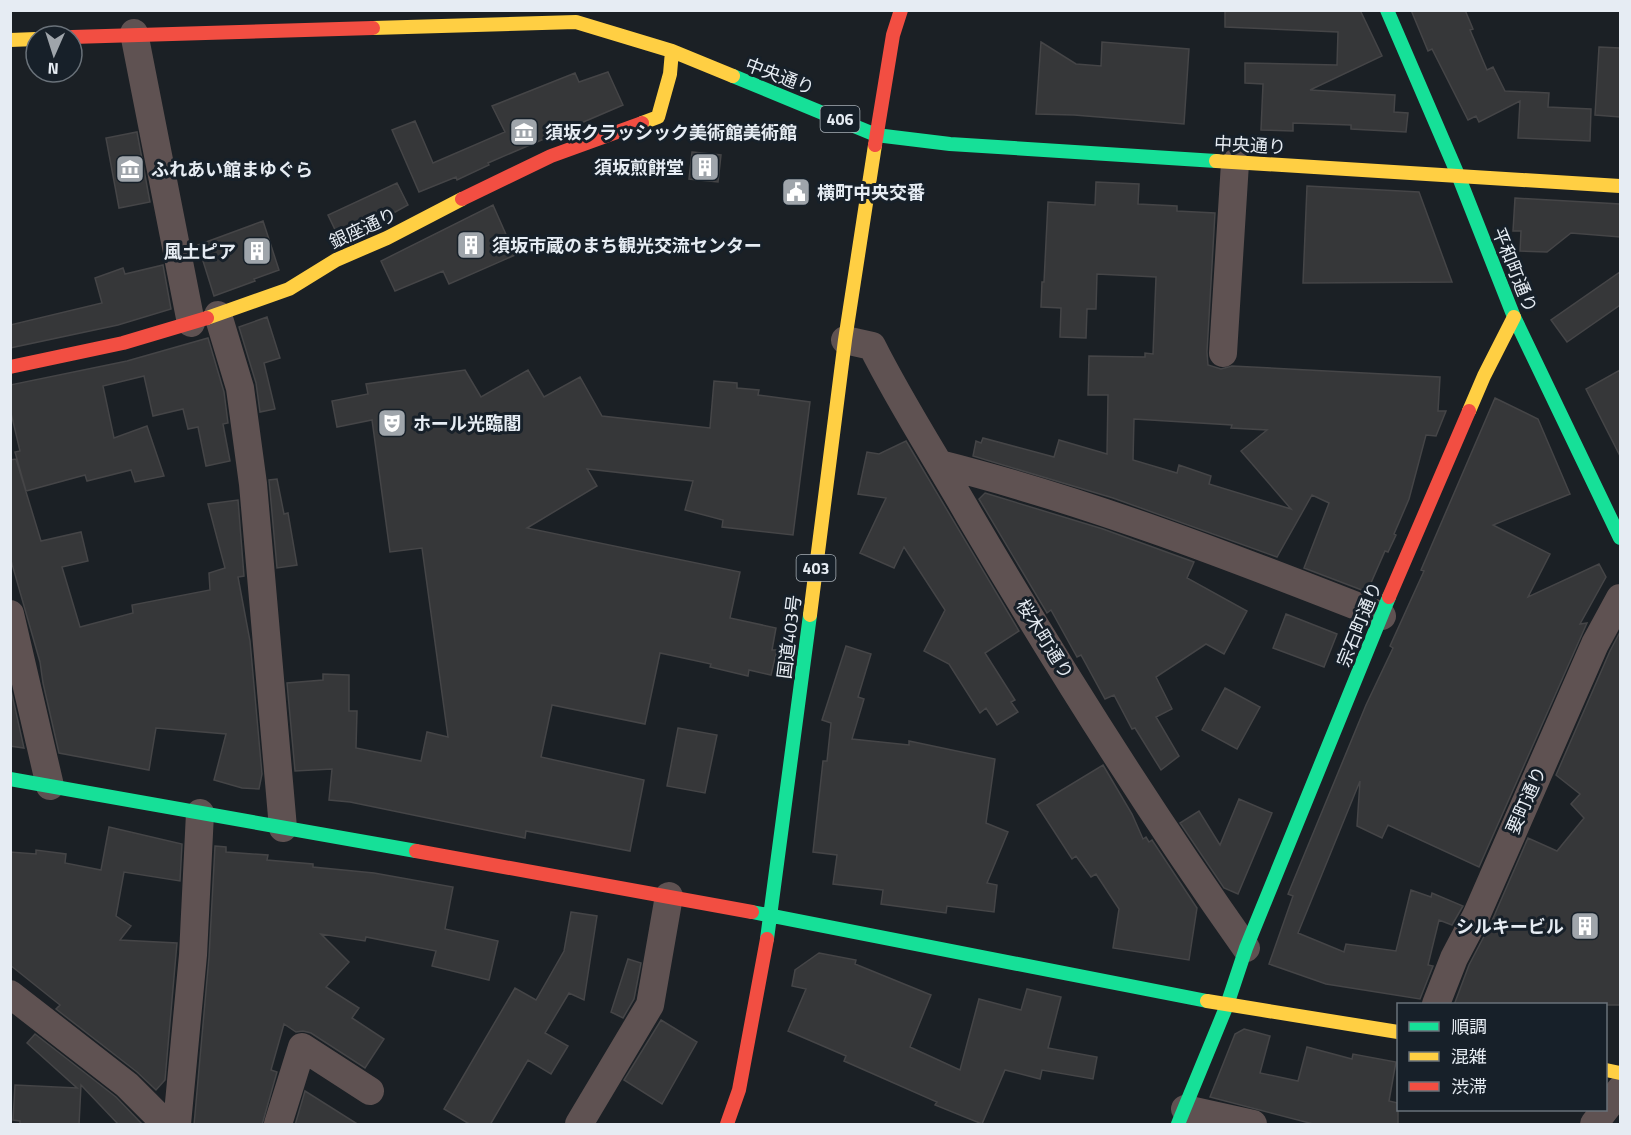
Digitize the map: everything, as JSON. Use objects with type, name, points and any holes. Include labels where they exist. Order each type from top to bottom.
[{"type":"main road","name":"国道403号","points":[[727,1125],[739,1090],[771,917],[845,340],[872,174],[876,135],[893,35],[901,10]]},
{"type":"main road","name":"平和町通り","points":[[1387,10],[1458,175],[1514,317],[1620,538]]},
{"type":"main road","name":"中央通り","points":[[84,36],[576,16],[672,51],[876,135],[961,144],[1235,163],[1620,186]]},
{"type":"main road","name":"銀座通り","points":[[10,367],[123,343],[218,315],[289,289],[336,260],[387,238],[440,209],[551,156],[658,117],[670,74],[672,51]]},
{"type":"main road","name":"宗石町通り","points":[[1227,1005],[1246,948],[1382,616],[1484,376],[1514,317]]},
{"type":"main road","points":[[10,779],[669,896],[1227,1005],[1397,1032]]},
{"type":"main road","points":[[1181,1117],[1227,1005]]},
{"type":"street","points":[[134,33],[191,323]]},
{"type":"street","points":[[1223,353],[1235,163]]},
{"type":"street","points":[[218,315],[240,388],[253,484],[283,828]]},
{"type":"street","name":"桜木町通り","points":[[845,340],[872,346],[890,381],[1007,579],[1168,835],[1246,948]]},
{"type":"street","points":[[940,464],[986,476],[1161,532],[1382,616]]},
{"type":"street","name":"要町通り","points":[[1437,1003],[1454,958],[1476,916],[1595,644],[1620,598]]},
{"type":"street","points":[[10,614],[50,786]]},
{"type":"street","points":[[177,1125],[194,955],[200,813]]},
{"type":"street","points":[[579,1125],[650,1005],[669,896]]},
{"type":"street","points":[[10,994],[127,1085],[166,1125]]},
{"type":"street","points":[[278,1125],[302,1047],[370,1091]]},
{"type":"street","points":[[1607,1108],[1620,1090]]},
{"type":"street","points":[[1594,1125],[1604,1111]]},
{"type":"street","points":[[1181,1117],[1253,1125]]},
{"type":"building","points":[[1225,10],[1360,10],[1382,56],[1310,90],[1395,95],[1394,112],[1408,113],[1406,132],[1351,129],[1351,125],[1293,123],[1293,131],[1261,130],[1263,84],[1245,83],[1245,63],[1337,65],[1338,32],[1225,27]]},
{"type":"building","points":[[1411,10],[1465,10],[1473,29],[1470,30],[1487,70],[1493,67],[1505,91],[1549,93],[1548,107],[1591,109],[1590,141],[1518,138],[1520,101],[1479,122],[1476,116],[1468,120],[1432,49],[1428,51]]},
{"type":"building","points":[[1041,42],[1076,64],[1101,66],[1102,42],[1189,49],[1184,124],[1036,114]]},
{"type":"building","points":[[1599,47],[1620,48],[1620,117],[1595,115]]},
{"type":"building","points":[[608,72],[623,105],[488,163],[489,165],[457,180],[456,177],[419,192],[392,130],[415,121],[433,163],[505,132],[492,106],[575,73],[579,82]]},
{"type":"building","name":"ふれあい館まゆぐら","points":[[137,132],[150,202],[119,208],[106,138]]},
{"type":"building","name":"須坂煎餅堂","points":[[692,152],[721,155],[718,182],[689,179]]},
{"type":"building","points":[[1096,182],[1139,184],[1138,204],[1177,206],[1177,211],[1215,213],[1208,365],[1221,369],[1232,366],[1440,377],[1438,411],[1446,411],[1436,436],[1426,435],[1409,499],[1394,534],[1396,535],[1388,552],[1385,551],[1367,592],[1304,568],[1329,503],[1312,495],[1277,557],[1113,498],[973,456],[976,441],[981,443],[983,438],[1054,457],[1059,440],[1107,454],[1108,395],[1088,395],[1089,356],[1145,357],[1145,353],[1153,354],[1156,277],[1097,274],[1096,309],[1087,309],[1086,338],[1060,337],[1061,308],[1041,307],[1048,202],[1095,205]],"holes":[[[1134,419],[1232,425],[1231,428],[1267,430],[1241,451],[1291,509],[1209,484],[1211,476],[1179,465],[1177,473],[1133,460]]]},
{"type":"building","points":[[397,183],[408,205],[379,221],[339,238],[328,215]]},
{"type":"building","points":[[1307,186],[1419,192],[1452,282],[1303,283]]},
{"type":"building","points":[[1515,198],[1620,204],[1620,237],[1571,233],[1547,252],[1520,251],[1521,231],[1513,231]]},
{"type":"building","name":"須坂市蔵のまち観光交流センター","points":[[493,205],[515,255],[449,284],[443,271],[395,291],[381,261]]},
{"type":"building","points":[[263,221],[279,270],[214,296],[198,245]]},
{"type":"building","points":[[163,265],[171,309],[118,325],[10,348],[10,325],[102,303],[95,278],[123,268],[125,274]]},
{"type":"building","points":[[1620,272],[1620,305],[1567,342],[1551,320]]},
{"type":"building","points":[[267,317],[280,358],[264,363],[275,409],[260,412],[256,383],[239,327]]},
{"type":"building","points":[[208,338],[224,392],[228,423],[223,424],[230,461],[206,466],[198,427],[188,429],[183,409],[153,416],[144,376],[103,386],[114,438],[147,426],[164,476],[135,482],[131,470],[87,481],[85,475],[26,491],[15,452],[20,451],[10,409],[10,385],[127,361]]},
{"type":"building","points":[[465,370],[481,397],[528,370],[544,397],[580,377],[602,416],[710,428],[714,381],[737,383],[737,388],[759,390],[758,395],[810,402],[793,535],[722,527],[723,520],[685,510],[693,481],[587,469],[597,486],[527,528],[740,572],[730,618],[776,628],[772,650],[777,650],[771,675],[749,670],[748,676],[710,667],[711,664],[660,653],[645,724],[552,705],[541,757],[644,780],[630,851],[526,831],[525,838],[350,802],[329,800],[332,769],[295,771],[287,683],[323,680],[323,674],[349,675],[349,711],[357,711],[356,748],[421,761],[427,732],[448,737],[422,548],[390,552],[372,420],[337,427],[332,401],[368,394],[366,384]]},
{"type":"building","points":[[1620,370],[1620,456],[1586,389]]},
{"type":"building","points":[[1495,398],[1538,419],[1570,494],[1493,525],[1550,554],[1528,597],[1599,564],[1606,577],[1580,624],[1587,623],[1479,867],[1388,825],[1382,838],[1357,826],[1360,781],[1298,933],[1344,952],[1346,944],[1396,951],[1411,890],[1431,897],[1432,893],[1463,906],[1452,925],[1439,920],[1428,965],[1433,966],[1420,999],[1326,984],[1269,964],[1293,896],[1288,894],[1366,705],[1393,648],[1390,646],[1424,571],[1421,570]]},
{"type":"building","points":[[906,441],[1019,631],[985,653],[1015,700],[1011,702],[1018,712],[997,725],[986,708],[980,713],[949,664],[924,651],[945,610],[904,547],[894,568],[860,553],[886,498],[858,494],[867,452],[879,454]]},
{"type":"building","points":[[16,459],[41,541],[81,532],[88,561],[62,567],[80,627],[133,613],[132,605],[210,590],[209,573],[225,568],[208,504],[238,500],[244,576],[238,577],[250,641],[262,774],[259,789],[242,788],[214,780],[226,734],[156,728],[149,770],[59,753],[40,662],[10,557],[10,460]]},
{"type":"building","points":[[277,479],[284,514],[288,513],[297,565],[277,568],[269,480]]},
{"type":"building","points":[[985,493],[1103,529],[1194,562],[1187,578],[1247,611],[1224,654],[1206,644],[1156,677],[1172,709],[1156,717],[1179,756],[1161,770],[1135,728],[1132,729],[1114,695],[1105,699],[1081,655],[1077,657],[1051,610],[1047,613],[979,499]]},
{"type":"building","points":[[1286,614],[1337,634],[1324,667],[1273,648]]},
{"type":"building","points":[[1620,632],[1620,1005],[1607,1005],[1607,1003],[1455,1003],[1469,965],[1491,923],[1528,838],[1557,851],[1584,818],[1571,804],[1580,794],[1556,775]]},
{"type":"building","points":[[846,646],[871,654],[858,697],[864,699],[852,739],[909,745],[909,741],[995,759],[986,823],[1008,832],[987,883],[997,885],[994,912],[947,906],[946,913],[881,904],[883,890],[833,884],[837,855],[813,852],[823,761],[827,761],[831,723],[822,720]]},
{"type":"building","points":[[1225,688],[1260,707],[1237,749],[1202,730]]},
{"type":"building","points":[[11,690],[24,748],[10,746]]},
{"type":"building","points":[[678,728],[717,735],[705,793],[667,786]]},
{"type":"building","points":[[1103,765],[1132,814],[1143,839],[1146,837],[1149,842],[1152,840],[1197,908],[1189,960],[1113,948],[1119,909],[1096,874],[1091,877],[1076,856],[1072,859],[1037,805]]},
{"type":"building","points":[[1239,799],[1272,813],[1238,894],[1224,888],[1180,823],[1199,811],[1220,845]]},
{"type":"building","points":[[109,827],[182,844],[180,881],[124,872],[116,916],[131,926],[120,940],[177,943],[165,1080],[156,1090],[137,1072],[56,1009],[60,1005],[10,965],[10,852],[36,854],[36,850],[66,854],[65,863],[101,870]]},
{"type":"building","points":[[215,846],[226,847],[226,852],[268,855],[267,860],[313,864],[313,867],[374,873],[453,887],[445,929],[498,941],[489,980],[432,966],[436,951],[366,937],[365,941],[321,934],[349,962],[326,987],[359,1008],[352,1018],[384,1039],[365,1068],[311,1033],[296,1032],[284,1024],[271,1070],[277,1072],[262,1125],[194,1125],[209,957]]},
{"type":"building","points":[[571,912],[597,916],[584,1000],[569,993],[545,1033],[568,1046],[551,1074],[528,1060],[490,1125],[471,1125],[444,1109],[515,988],[536,1000],[564,951]]},
{"type":"building","points":[[819,953],[856,960],[855,964],[931,995],[910,1047],[960,1070],[979,999],[1021,1010],[1027,989],[1061,997],[1048,1048],[1097,1057],[1093,1079],[1042,1070],[1040,1079],[1005,1070],[982,1124],[935,1105],[937,1102],[844,1061],[846,1056],[788,1031],[806,989],[792,986],[795,970]]},
{"type":"building","points":[[628,959],[641,963],[634,999],[623,1018],[611,1012]]},
{"type":"building","points":[[661,1020],[697,1042],[662,1104],[624,1080]]},
{"type":"building","points":[[1244,1029],[1270,1036],[1260,1073],[1298,1081],[1307,1047],[1352,1059],[1353,1054],[1396,1062],[1389,1101],[1397,1103],[1398,1125],[1317,1125],[1210,1097],[1235,1034]]},
{"type":"building","points":[[35,1034],[116,1097],[143,1125],[119,1125],[81,1085],[79,1125],[20,1125],[20,1121],[13,1120],[15,1085],[77,1088],[27,1043]]},
{"type":"building","points":[[305,1091],[359,1125],[295,1125]]},
{"type":"traffic: fast","points":[[1387,10],[1458,175],[1514,317],[1620,538]]},
{"type":"traffic: fast","points":[[733,76],[876,135],[950,144],[1216,161]]},
{"type":"traffic: fast","points":[[1178,1124],[1227,1005],[1246,948],[1389,597]]},
{"type":"traffic: fast","points":[[767,939],[810,615]]},
{"type":"traffic: fast","points":[[10,779],[416,851]]},
{"type":"traffic: fast","points":[[752,912],[1207,1001]]},
{"type":"traffic: slow","points":[[373,28],[576,22],[672,51],[733,76]]},
{"type":"traffic: slow","points":[[10,40],[24,39]]},
{"type":"traffic: slow","points":[[642,123],[658,117],[670,74],[672,51]]},
{"type":"traffic: slow","points":[[810,615],[845,340],[875,145]]},
{"type":"traffic: slow","points":[[1216,161],[1620,186]]},
{"type":"traffic: slow","points":[[207,318],[289,289],[336,260],[387,238],[462,199]]},
{"type":"traffic: slow","points":[[1469,411],[1514,317]]},
{"type":"traffic: slow","points":[[1207,1001],[1397,1032]]},
{"type":"traffic: slow","points":[[1607,1070],[1620,1073]]},
{"type":"traffic: jam","points":[[875,145],[893,35],[901,10]]},
{"type":"traffic: jam","points":[[84,37],[373,28]]},
{"type":"traffic: jam","points":[[462,199],[551,156],[642,123]]},
{"type":"traffic: jam","points":[[10,367],[123,343],[207,318]]},
{"type":"traffic: jam","points":[[1389,597],[1469,411]]},
{"type":"traffic: jam","points":[[416,851],[752,912]]},
{"type":"traffic: jam","points":[[727,1124],[739,1090],[767,939]]},
{"type":"place","name":"須坂クラッシック美術館美術館","points":[[524,132]]},
{"type":"place","name":"須坂煎餅堂","points":[[705,167]]},
{"type":"place","name":"ふれあい館まゆぐら","points":[[130,169]]},
{"type":"place","name":"横町中央交番","points":[[796,192]]},
{"type":"place","name":"須坂市蔵のまち観光交流センター","points":[[471,245]]},
{"type":"place","name":"風土ピア","points":[[257,251]]},
{"type":"place","name":"ホール光臨閣","points":[[392,423]]},
{"type":"place","name":"シルキービル","points":[[1585,926]]}]
